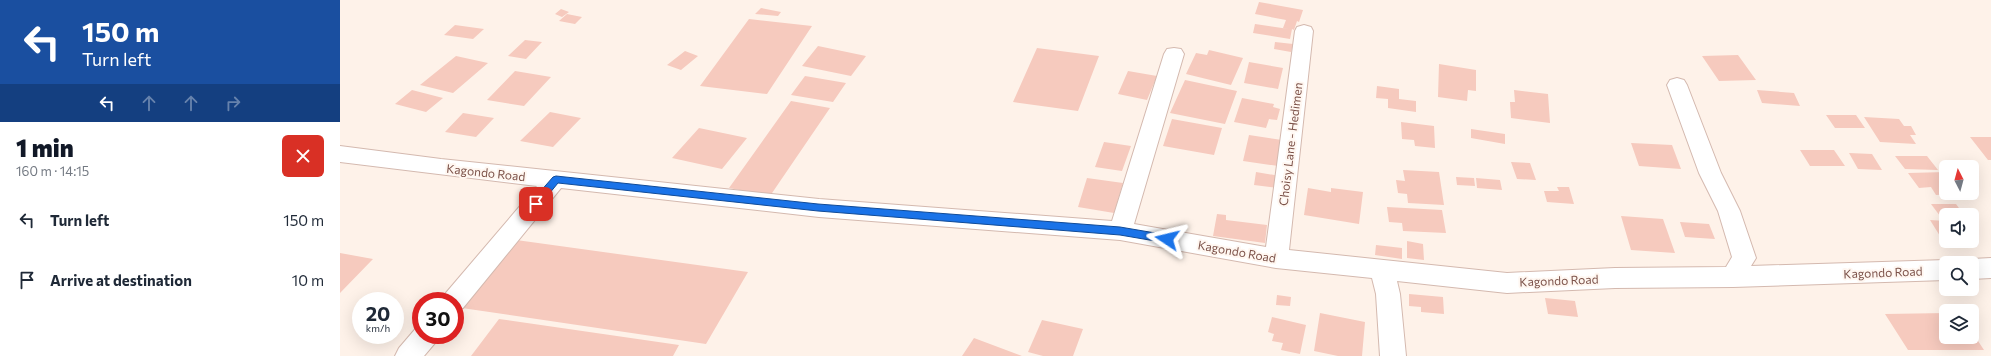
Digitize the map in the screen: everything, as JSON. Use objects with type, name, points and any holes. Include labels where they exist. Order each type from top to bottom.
[{"type":"street","name":"Choisy Lane - Hedimen","points":[[1276,258],[1304,30]]},
{"type":"street","points":[[1120,231],[1174,54]]},
{"type":"street","points":[[1677,85],[1692,131],[1710,172],[1730,211],[1738,235],[1744,258],[1733,277]]},
{"type":"street","name":"Kagondo Road","points":[[340,154],[441,168],[818,208],[1120,231],[1276,258],[1507,282],[1939,270]]},
{"type":"street","points":[[462,292],[556,179]]},
{"type":"street","points":[[1979,269],[1991,268]]},
{"type":"street","points":[[1382,270],[1388,294],[1393,356]]},
{"type":"street","points":[[408,356],[418,344]]},
{"type":"building","points":[[1259,2],[1303,10],[1299,22],[1297,21],[1294,30],[1292,29],[1290,39],[1253,33],[1255,24],[1289,29],[1283,28],[1286,20],[1255,14]]},
{"type":"building","points":[[761,8],[781,12],[778,16],[755,14]]},
{"type":"building","points":[[561,9],[569,12],[562,17],[555,14]]},
{"type":"building","points":[[567,14],[582,17],[575,24],[559,21]]},
{"type":"building","points":[[749,19],[812,26],[767,94],[700,86]]},
{"type":"building","points":[[455,25],[484,29],[473,39],[444,35]]},
{"type":"building","points":[[525,40],[542,42],[526,59],[508,56]]},
{"type":"building","points":[[1275,42],[1293,44],[1291,52],[1274,49]]},
{"type":"building","points":[[818,46],[866,56],[851,76],[802,66]]},
{"type":"building","points":[[1037,48],[1099,56],[1078,111],[1013,102]]},
{"type":"building","points":[[1209,50],[1243,58],[1231,85],[1186,74],[1196,53],[1207,55]]},
{"type":"building","points":[[685,51],[698,56],[681,70],[667,65]]},
{"type":"building","points":[[1738,55],[1756,80],[1719,81],[1702,56]]},
{"type":"building","points":[[456,56],[488,63],[453,93],[420,85]]},
{"type":"building","points":[[1249,62],[1283,68],[1278,89],[1244,83]]},
{"type":"building","points":[[1439,64],[1476,70],[1476,91],[1468,90],[1467,101],[1438,97]]},
{"type":"building","points":[[515,71],[551,77],[524,106],[487,100]]},
{"type":"building","points":[[1128,71],[1157,76],[1147,100],[1118,94]]},
{"type":"building","points":[[805,76],[846,83],[833,102],[791,95]]},
{"type":"building","points":[[1185,80],[1237,91],[1225,124],[1170,113]]},
{"type":"building","points":[[1377,86],[1399,89],[1399,99],[1416,101],[1416,112],[1388,108],[1388,99],[1376,98]]},
{"type":"building","points":[[412,90],[443,98],[426,112],[395,104]]},
{"type":"building","points":[[1514,90],[1548,94],[1550,123],[1511,118],[1510,102],[1515,102]]},
{"type":"building","points":[[1757,90],[1794,93],[1800,106],[1762,103]]},
{"type":"building","points":[[1242,98],[1274,104],[1273,107],[1280,109],[1277,120],[1269,119],[1266,128],[1234,122]]},
{"type":"building","points":[[791,101],[830,108],[770,196],[729,188]]},
{"type":"building","points":[[550,112],[581,118],[553,147],[520,141]]},
{"type":"building","points":[[463,113],[494,118],[476,137],[445,132]]},
{"type":"building","points":[[1826,115],[1856,115],[1865,128],[1835,128]]},
{"type":"building","points":[[1864,117],[1899,119],[1904,126],[1911,126],[1916,135],[1910,135],[1916,144],[1880,142]]},
{"type":"building","points":[[1172,119],[1222,128],[1214,155],[1163,146]]},
{"type":"building","points":[[1401,122],[1434,126],[1435,148],[1415,146],[1414,140],[1402,139]]},
{"type":"building","points":[[699,128],[747,138],[722,169],[672,158]]},
{"type":"building","points":[[1471,129],[1505,134],[1505,144],[1471,138]]},
{"type":"building","points":[[1249,135],[1282,140],[1278,166],[1243,161]]},
{"type":"building","points":[[1970,137],[1991,137],[1991,160],[1988,160]]},
{"type":"building","points":[[1104,142],[1131,146],[1122,171],[1095,167]]},
{"type":"building","points":[[1631,143],[1672,145],[1681,169],[1639,166]]},
{"type":"building","points":[[1800,150],[1834,150],[1845,166],[1810,166]]},
{"type":"building","points":[[1849,153],[1872,154],[1882,170],[1858,169]]},
{"type":"building","points":[[1895,156],[1927,156],[1938,170],[1905,169]]},
{"type":"building","points":[[1511,162],[1530,163],[1536,180],[1517,179]]},
{"type":"building","points":[[1403,170],[1439,172],[1444,205],[1408,203],[1407,194],[1398,193],[1396,180],[1405,181]]},
{"type":"building","points":[[1256,172],[1280,176],[1278,188],[1254,185]]},
{"type":"building","points":[[1939,172],[1939,195],[1936,195],[1931,187],[1919,188],[1908,173]]},
{"type":"building","points":[[1456,177],[1474,178],[1475,186],[1457,185]]},
{"type":"building","points":[[1087,178],[1123,183],[1114,213],[1078,207]]},
{"type":"building","points":[[1476,178],[1500,180],[1502,190],[1477,188]]},
{"type":"building","points":[[1557,187],[1569,187],[1574,204],[1547,202],[1544,191],[1559,191]]},
{"type":"building","points":[[1308,188],[1331,192],[1331,188],[1363,192],[1359,224],[1304,215]]},
{"type":"building","points":[[1931,204],[1956,204],[1959,208],[1939,208],[1939,215]]},
{"type":"building","points":[[1387,207],[1442,210],[1446,233],[1403,231],[1402,223],[1389,222]]},
{"type":"building","points":[[1217,214],[1226,215],[1226,220],[1267,225],[1265,243],[1213,236]]},
{"type":"building","points":[[1621,216],[1663,219],[1675,253],[1631,250]]},
{"type":"building","points":[[1930,220],[1939,221],[1939,234]]},
{"type":"building","points":[[1680,222],[1709,224],[1715,239],[1685,237]]},
{"type":"building","points":[[509,239],[748,272],[706,344],[464,308],[464,296]]},
{"type":"building","points":[[1407,241],[1423,244],[1424,260],[1407,258]]},
{"type":"building","points":[[1376,245],[1402,248],[1402,259],[1375,255]]},
{"type":"building","points":[[340,253],[373,259],[340,293]]},
{"type":"building","points":[[1409,294],[1443,297],[1444,314],[1421,312],[1421,307],[1409,306]]},
{"type":"building","points":[[1277,295],[1291,297],[1290,306],[1276,305]]},
{"type":"building","points":[[1545,298],[1575,301],[1578,317],[1548,314]]},
{"type":"building","points":[[1320,313],[1365,322],[1362,356],[1338,356],[1314,351]]},
{"type":"building","points":[[1939,313],[1939,344],[1979,344],[1979,342],[1984,350],[1908,350],[1885,314]]},
{"type":"building","points":[[1272,317],[1306,325],[1300,354],[1281,350],[1283,343],[1272,341],[1274,334],[1268,332]]},
{"type":"building","points":[[499,319],[679,345],[673,356],[471,356]]},
{"type":"building","points":[[1042,320],[1083,329],[1073,356],[1043,356],[1028,352]]},
{"type":"building","points":[[974,338],[1022,356],[962,356]]},
{"type":"route","points":[[536,204],[556,179],[818,208],[1120,231],[1167,239]]}]
